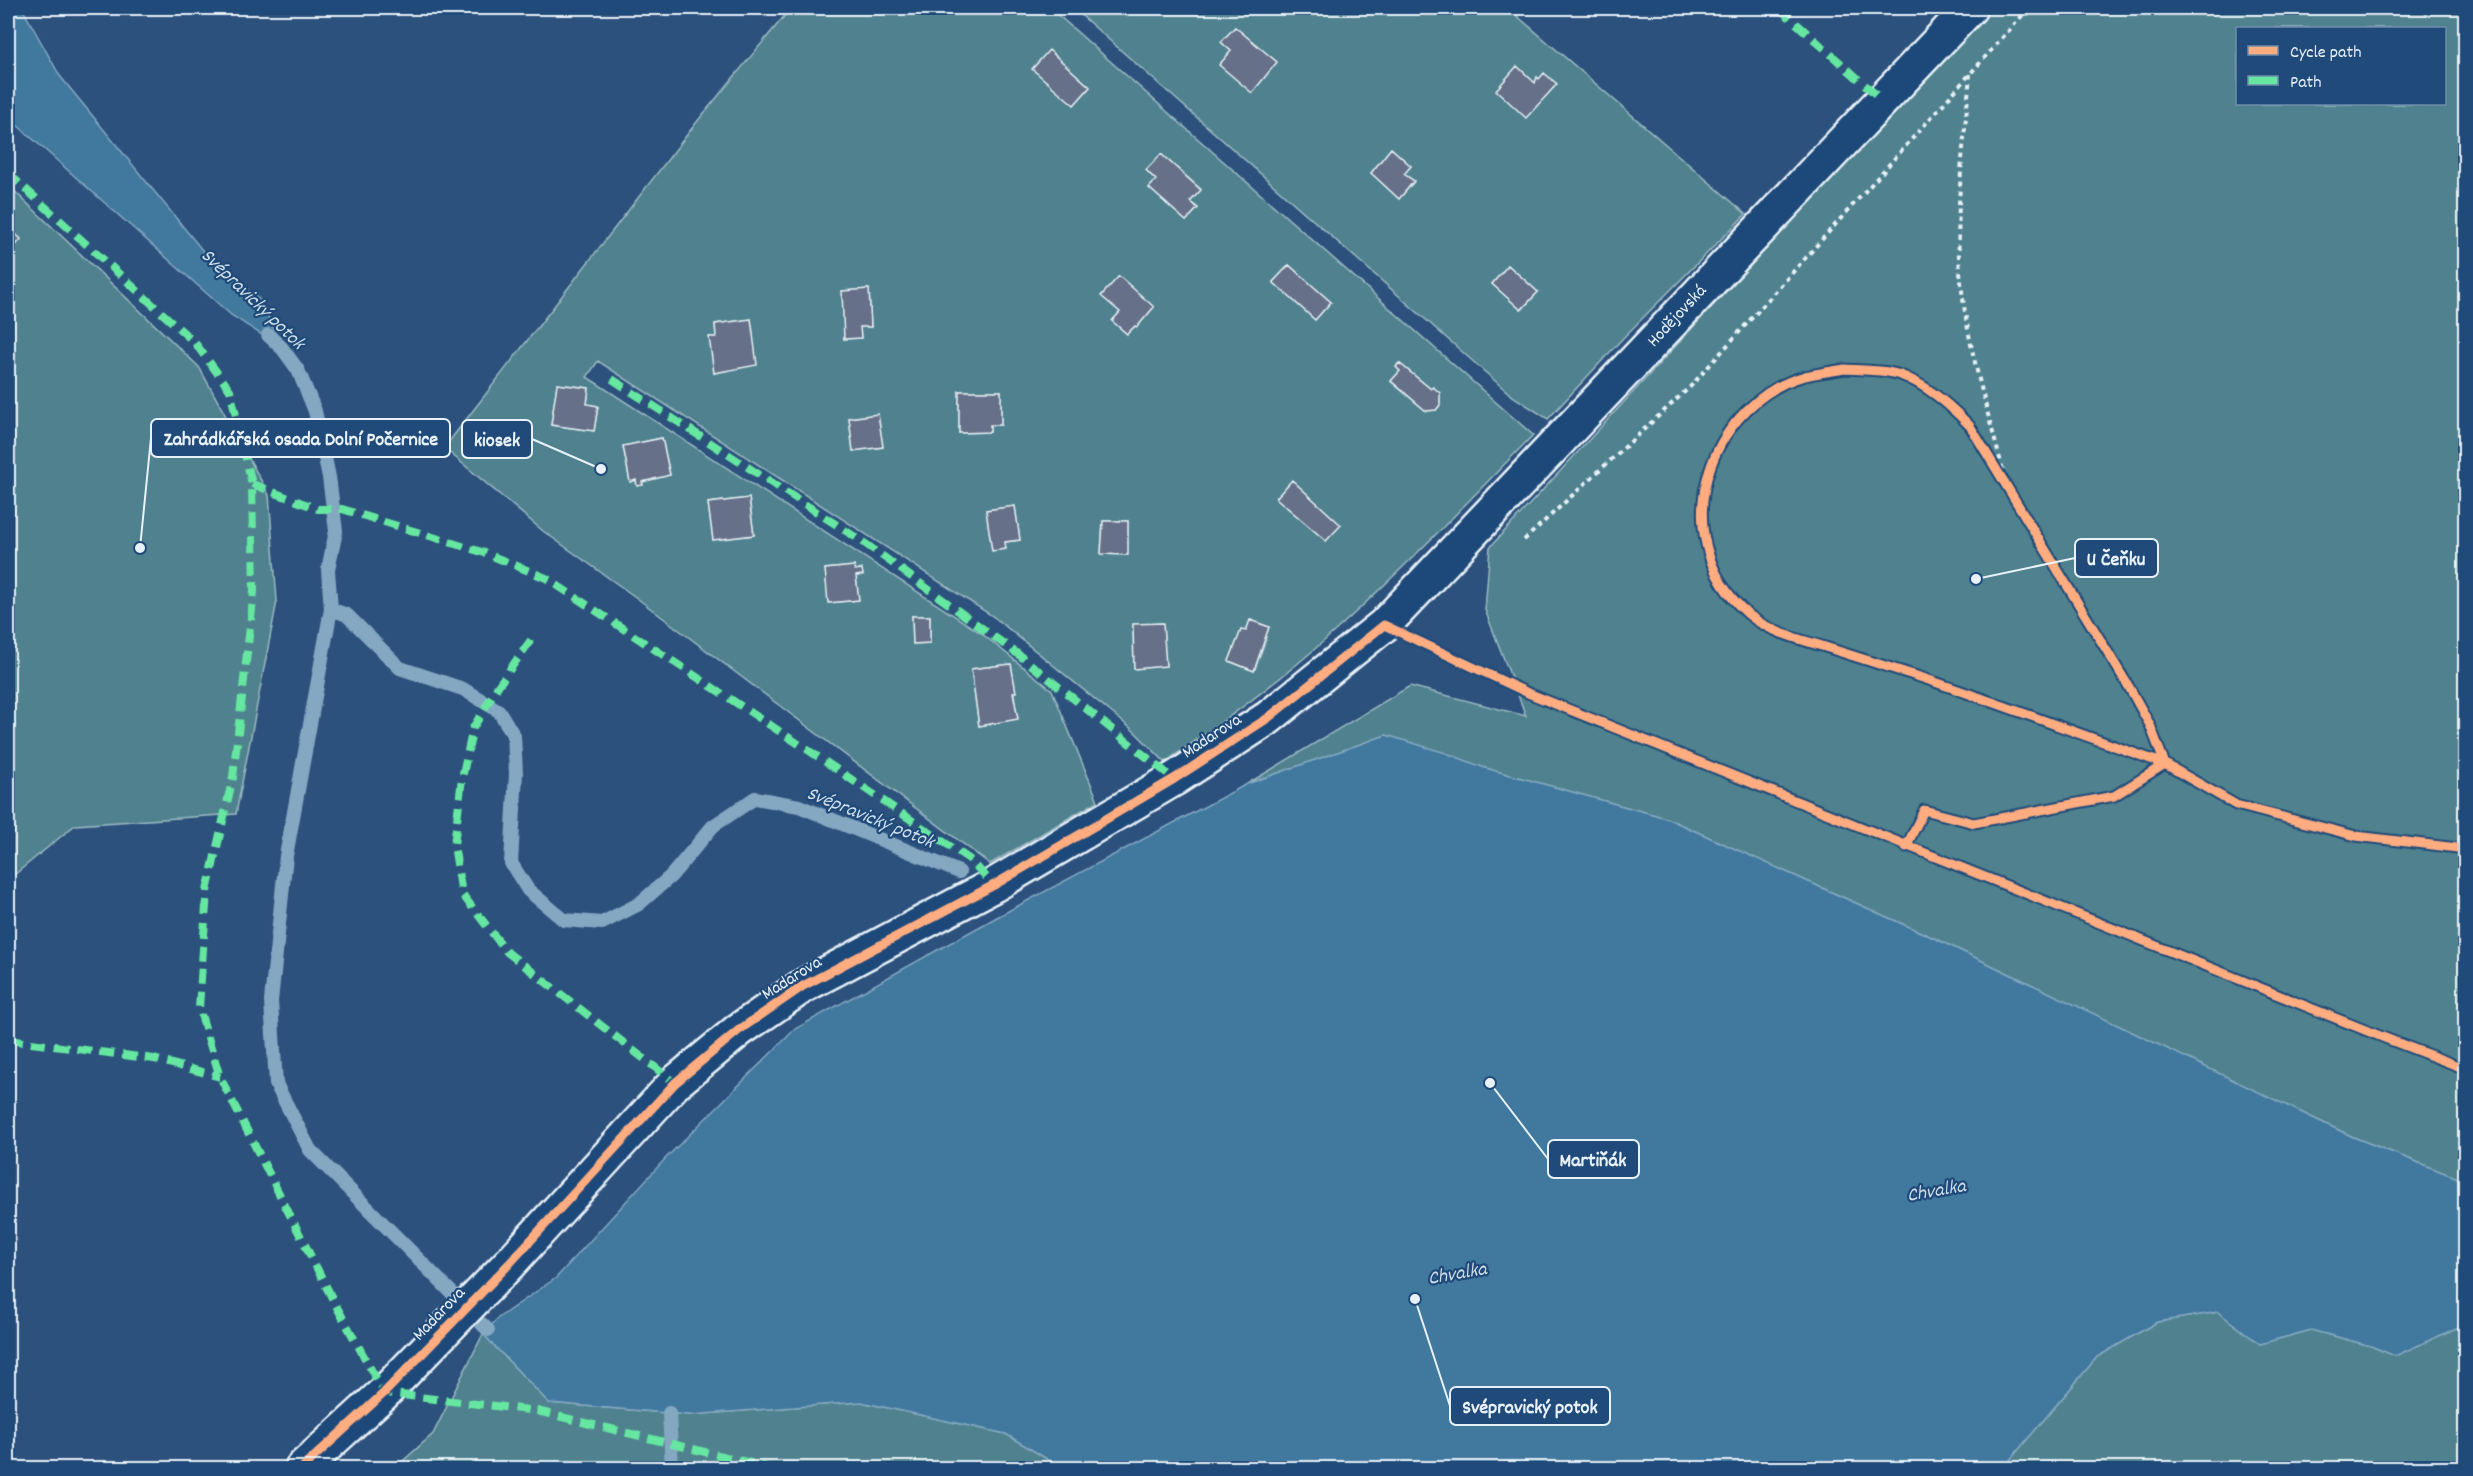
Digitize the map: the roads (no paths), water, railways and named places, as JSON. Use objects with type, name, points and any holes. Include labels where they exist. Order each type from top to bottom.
[{"type":"street","name":"Hodějovská","points":[[1384,625],[1970,8]]},
{"type":"street","name":"Madarova","points":[[302,1468],[384,1393],[509,1264],[675,1083],[739,1030],[803,986],[984,891],[1174,779],[1268,718],[1384,625]]},
{"type":"water","points":[[8,8],[22,8],[60,76],[207,256],[261,301],[282,348],[231,315],[8,117]]},
{"type":"water","name":"Chvalka","points":[[1386,735],[1446,753],[1485,768],[1666,818],[1936,939],[2353,1137],[2465,1181],[2465,1324],[2395,1356],[2371,1346],[2311,1330],[2260,1344],[2218,1312],[2157,1322],[2097,1357],[2003,1468],[1062,1468],[1006,1434],[861,1402],[690,1415],[549,1403],[483,1334],[498,1318],[556,1278],[665,1159],[795,1029],[997,917],[1247,784]]},
{"type":"water","points":[[503,1461],[547,1468],[454,1468],[465,1465]]},
{"type":"waterway","name":"Svépravický potok","points":[[268,335],[282,348],[298,370],[315,411],[329,477],[336,531],[328,570],[331,609],[347,615],[400,668],[463,689],[499,711],[514,736],[516,773],[511,863],[528,890],[564,920],[602,923],[639,904],[671,876],[713,826],[755,798],[799,806],[959,872]]},
{"type":"waterway","points":[[331,609],[286,856],[271,1001],[276,1084],[310,1150],[455,1296]]},
{"type":"waterway","points":[[482,1324],[488,1330]]},
{"type":"waterway","points":[[669,1413],[672,1468]]},
{"type":"place","name":"kiosek","points":[[601,469]]},
{"type":"place","name":"Zahrádkářská osada Dolní Počernice","points":[[140,548]]},
{"type":"place","name":"U Čeňku","points":[[1976,579]]},
{"type":"place","name":"Martiňák","points":[[1490,1083]]},
{"type":"place","name":"Svépravický potok","points":[[1415,1299]]}]
